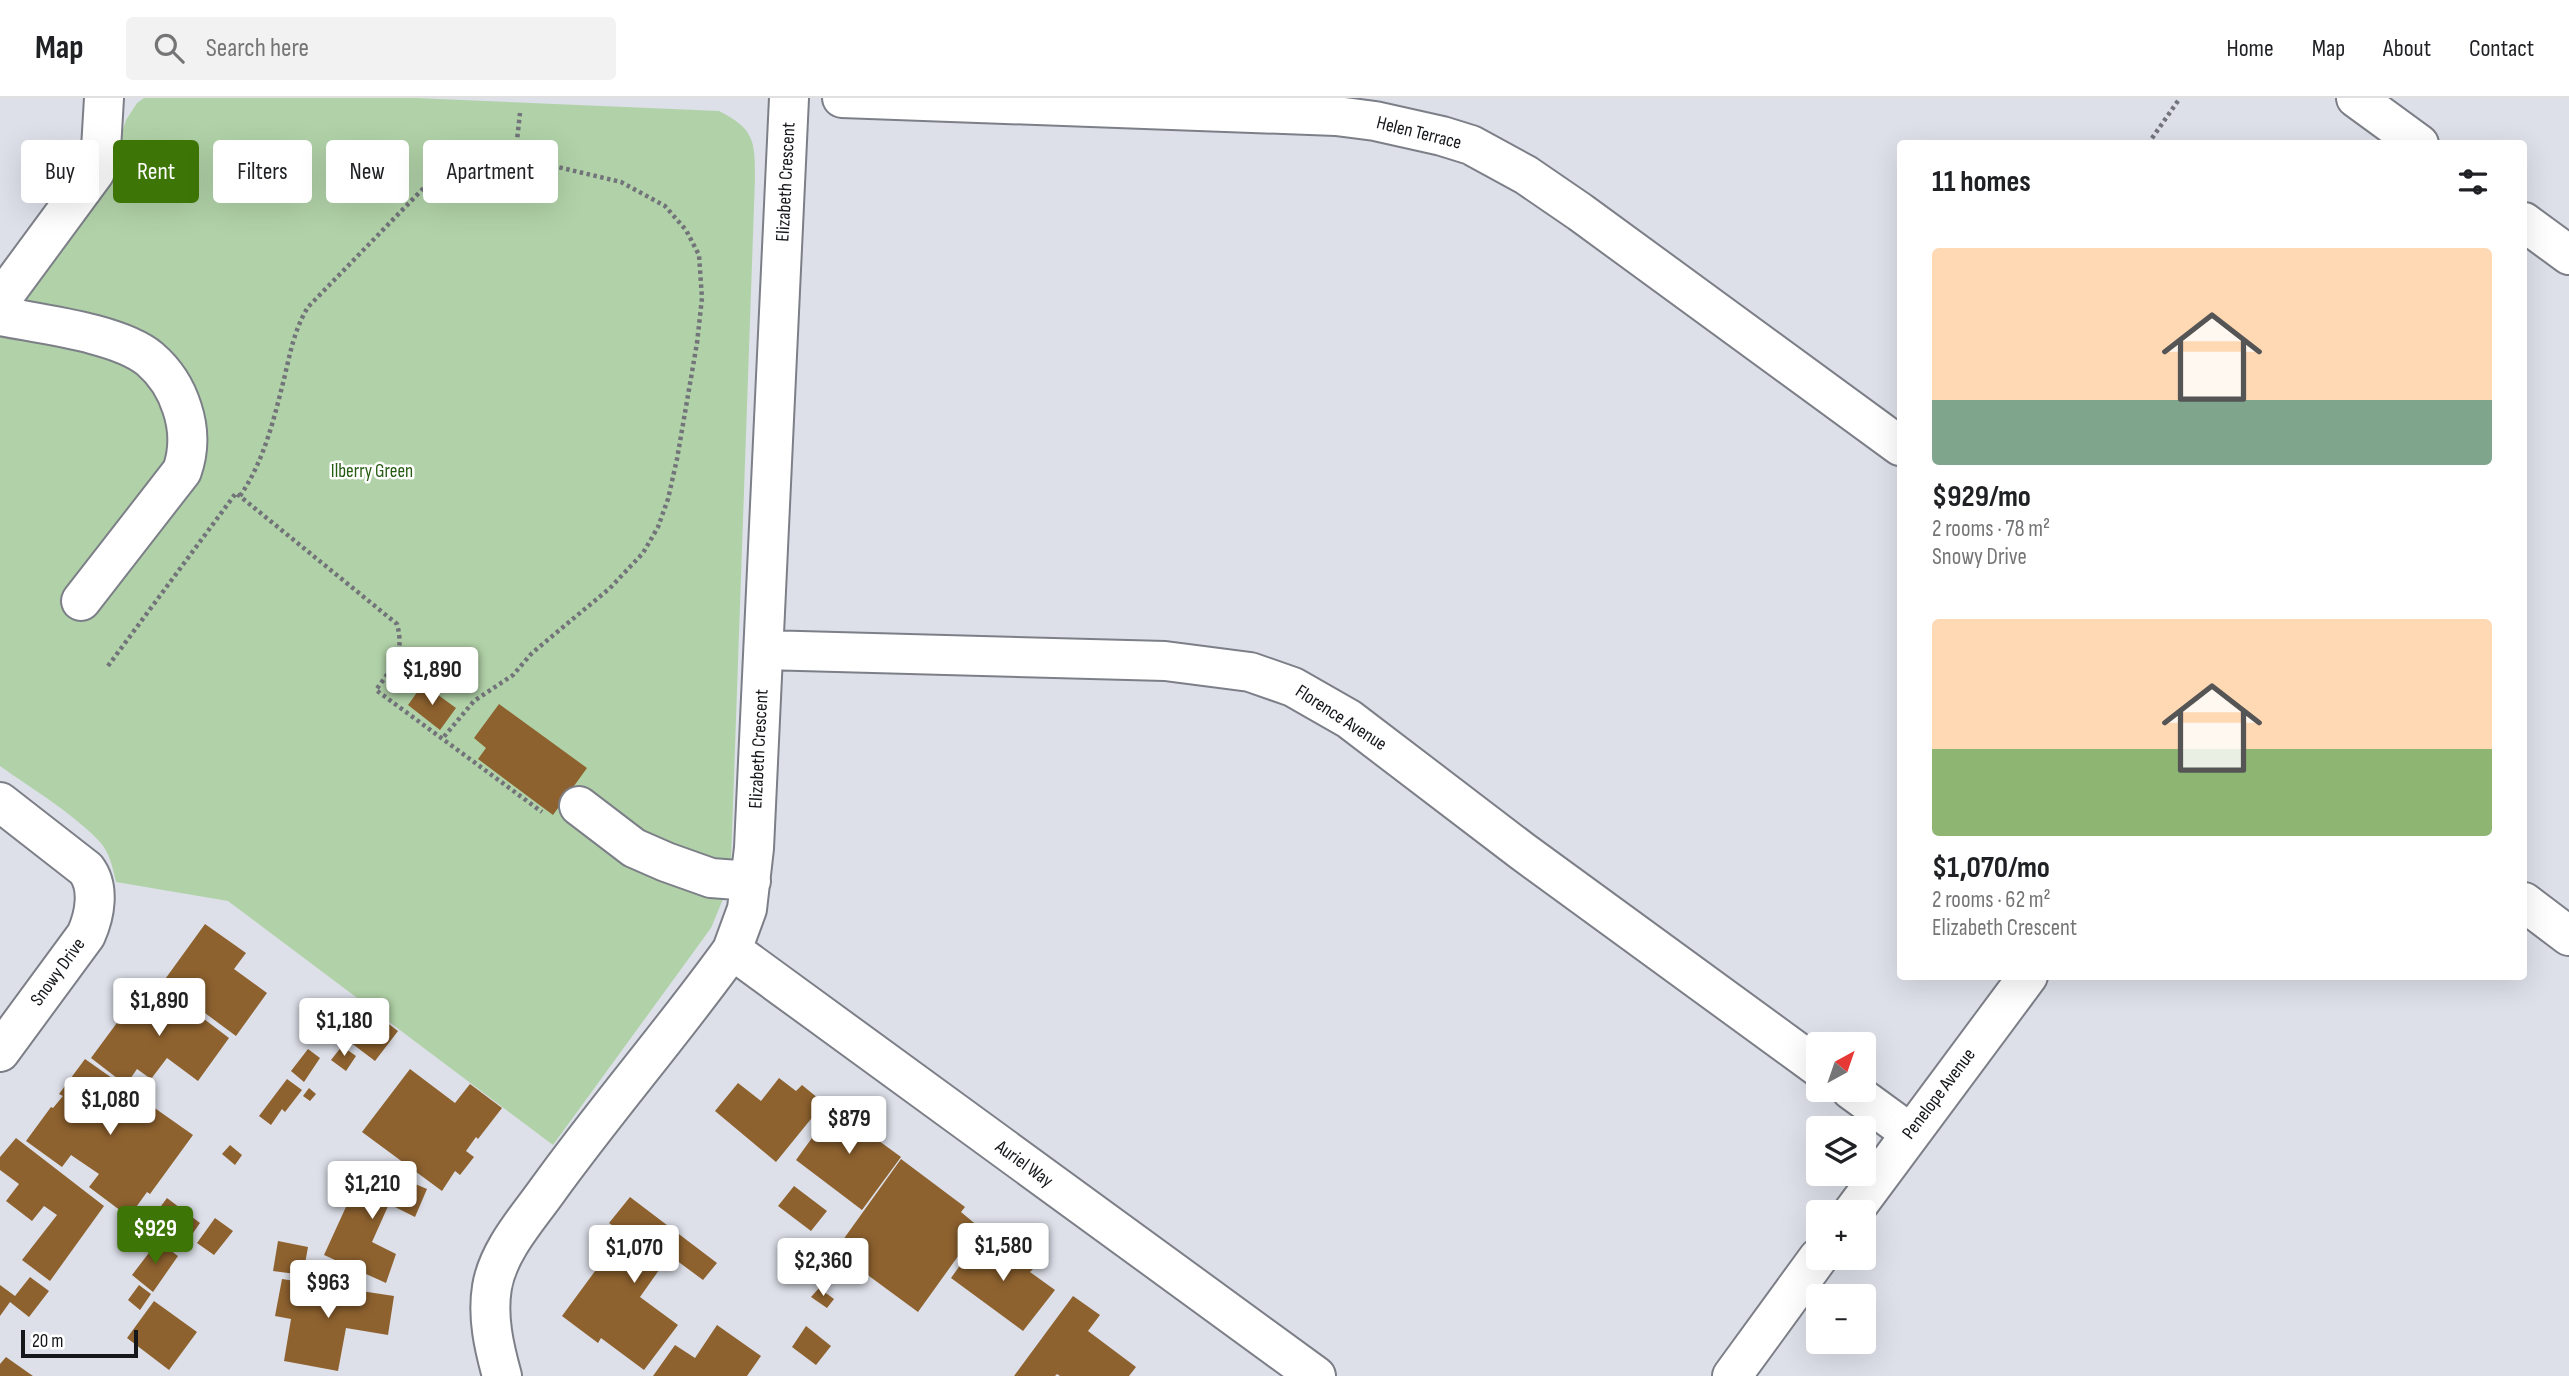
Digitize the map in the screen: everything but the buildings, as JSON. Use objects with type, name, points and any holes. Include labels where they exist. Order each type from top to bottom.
[{"type":"street","points":[[0,302],[95,172],[101,149],[104,98]]},
{"type":"street","name":"Elizabeth Crescent","points":[[502,1376],[494,1348],[491,1318],[490,1303],[495,1274],[518,1232],[571,1158],[732,950],[744,922],[751,881],[764,650],[789,98]]},
{"type":"street","name":"Helen Terrace","points":[[842,98],[1131,103],[1336,116],[1410,128],[1471,145],[1547,189],[1897,444]]},
{"type":"street","points":[[2356,98],[2414,140]]},
{"type":"street","points":[[2527,224],[2564,242]]},
{"type":"street","points":[[0,317],[83,332],[127,346],[148,357],[170,383],[186,418],[187,457],[182,471],[81,601]]},
{"type":"street","name":"Florence Avenue","points":[[764,650],[1165,661],[1250,672],[1293,687],[1349,719],[1522,851],[1806,1057]]},
{"type":"street","name":"Snowy Drive","points":[[0,802],[86,869],[93,877],[94,897],[91,922],[86,935],[0,1052]]},
{"type":"street","points":[[566,813],[634,848],[711,878],[751,881]]},
{"type":"street","points":[[2527,904],[2569,936]]},
{"type":"street","name":"Auriel Way","points":[[732,950],[1316,1376]]},
{"type":"street","name":"Penelope Avenue","points":[[1861,1200],[2025,980]]},
{"type":"street","points":[[1867,1102],[1910,1133]]},
{"type":"street","points":[[1732,1376],[1809,1270]]},
{"type":"path","points":[[2151,140],[2180,98]]},
{"type":"path","points":[[517,140],[520,114]]},
{"type":"path","points":[[442,739],[474,701],[513,675],[532,653],[610,588],[643,554],[658,527],[668,499],[697,343],[702,298],[699,255],[686,230],[666,206],[621,182],[558,168]]},
{"type":"path","points":[[240,496],[251,480],[275,418],[297,326],[307,307],[423,189]]},
{"type":"path","points":[[108,666],[236,493],[397,624],[400,635],[398,659],[376,690],[442,739],[566,813]]},
{"type":"green space","name":"Ilberry Green","points":[[144,98],[416,98],[719,111],[731,117],[750,137],[755,178],[731,862],[726,892],[711,928],[553,1145],[228,901],[116,882],[108,855],[89,831],[0,766],[0,317],[83,203],[99,203],[99,180],[113,161],[113,203],[199,203],[199,140],[120,140],[126,120],[137,103]]}]
